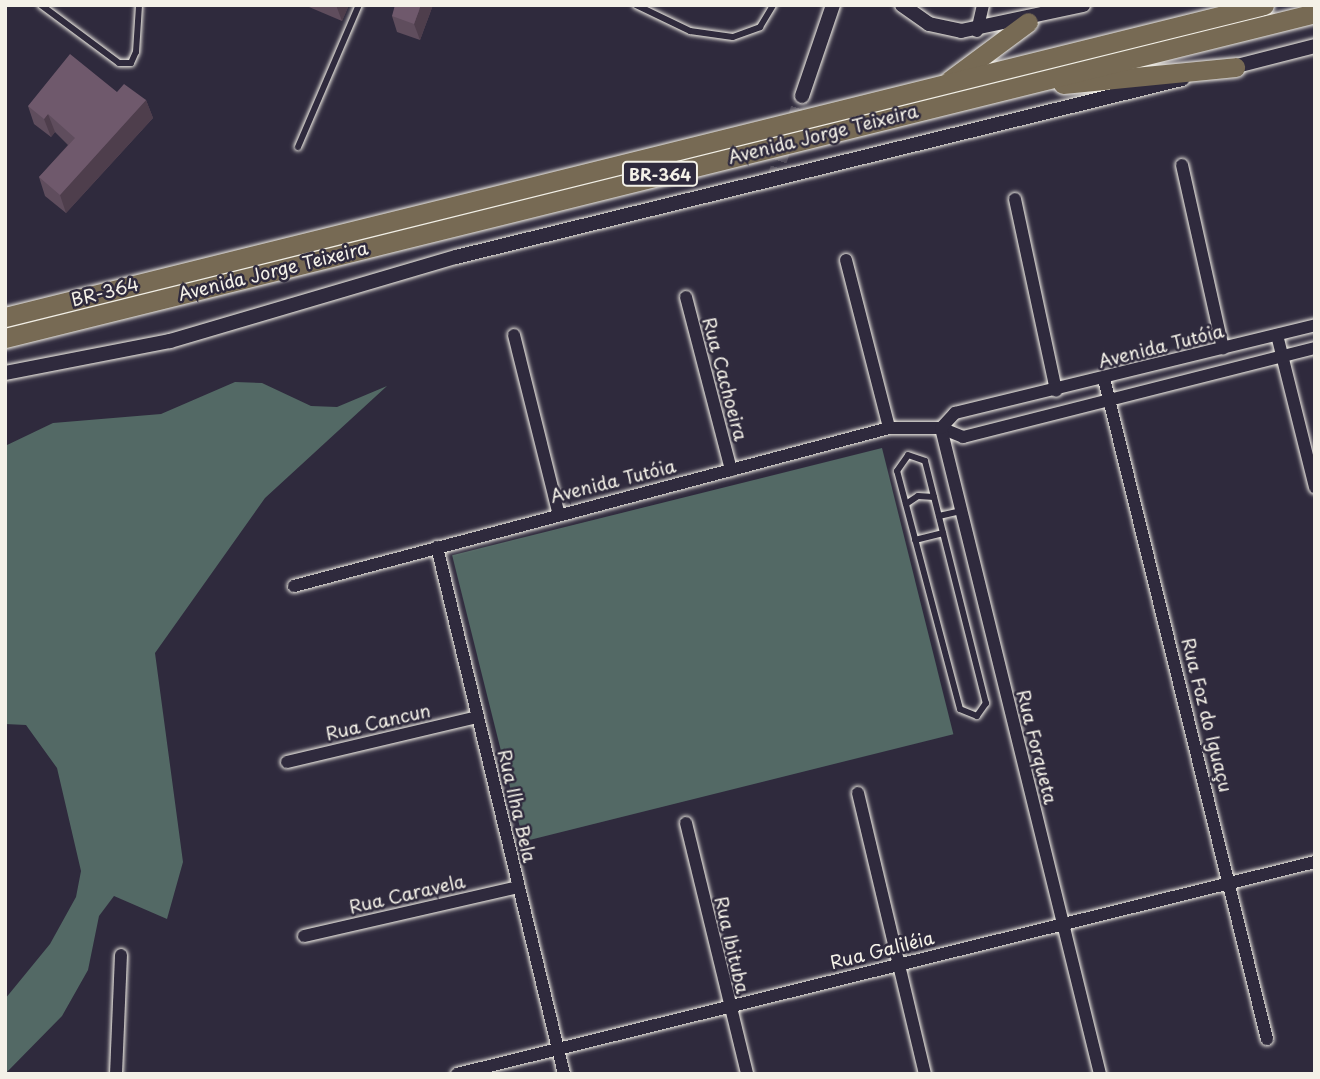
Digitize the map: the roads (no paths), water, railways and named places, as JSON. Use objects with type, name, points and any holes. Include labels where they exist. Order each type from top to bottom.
[{"type":"highway","name":"BR-364","points":[[5,317],[1264,5]]},
{"type":"highway","name":"Avenida Jorge Teixeira","points":[[5,338],[1315,13]]},
{"type":"highway","points":[[944,85],[1028,22]]},
{"type":"highway","points":[[996,91],[1235,66]]},
{"type":"street","points":[[802,96],[833,5]]},
{"type":"street","points":[[902,5],[929,24],[977,31],[1028,22],[1083,5]]},
{"type":"street","points":[[977,31],[984,5]]},
{"type":"street","points":[[5,373],[170,341],[456,257],[1315,46]]},
{"type":"street","points":[[1182,165],[1223,348]]},
{"type":"street","points":[[1015,199],[1056,391]]},
{"type":"street","points":[[846,260],[889,428]]},
{"type":"street","name":"Rua Cachoeira","points":[[686,297],[731,470]]},
{"type":"street","name":"Avenida Tutóia","points":[[941,428],[955,413],[1056,391],[1315,325]]},
{"type":"street","points":[[514,335],[558,512]]},
{"type":"street","points":[[1277,335],[1315,487]]},
{"type":"street","name":"Avenida Tutóia","points":[[294,586],[558,512],[889,428],[941,428],[963,437],[1315,348]]},
{"type":"street","name":"Rua Foz do Iguaçu","points":[[1104,379],[1231,879],[1267,1039]]},
{"type":"street","name":"Rua Forqueta","points":[[941,428],[1100,1074]]},
{"type":"street","name":"Rua Ilha Bela","points":[[437,547],[564,1074]]},
{"type":"street","name":"Rua Cancun","points":[[287,762],[477,718]]},
{"type":"street","points":[[858,793],[925,1074]]},
{"type":"street","name":"Rua Ibituba","points":[[686,823],[747,1074]]},
{"type":"street","name":"Rua Galiléia","points":[[457,1074],[1231,879],[1315,862]]},
{"type":"street","name":"Rua Caravela","points":[[304,936],[518,887]]},
{"type":"street","points":[[116,1074],[121,955]]},
{"type":"lane","points":[[41,5],[119,63],[131,63],[136,52],[139,5]]},
{"type":"lane","points":[[298,147],[359,5]]},
{"type":"lane","points":[[636,5],[690,31],[733,37],[760,27],[773,5]]},
{"type":"lane","points":[[908,455],[925,461],[934,497],[986,703],[977,716],[960,709],[915,540],[897,467],[908,455]]},
{"type":"lane","points":[[906,504],[918,496],[934,497]]},
{"type":"lane","points":[[939,516],[960,511]]},
{"type":"lane","points":[[915,540],[943,534]]},
{"type":"tunnel","points":[[773,181],[802,96]]}]
